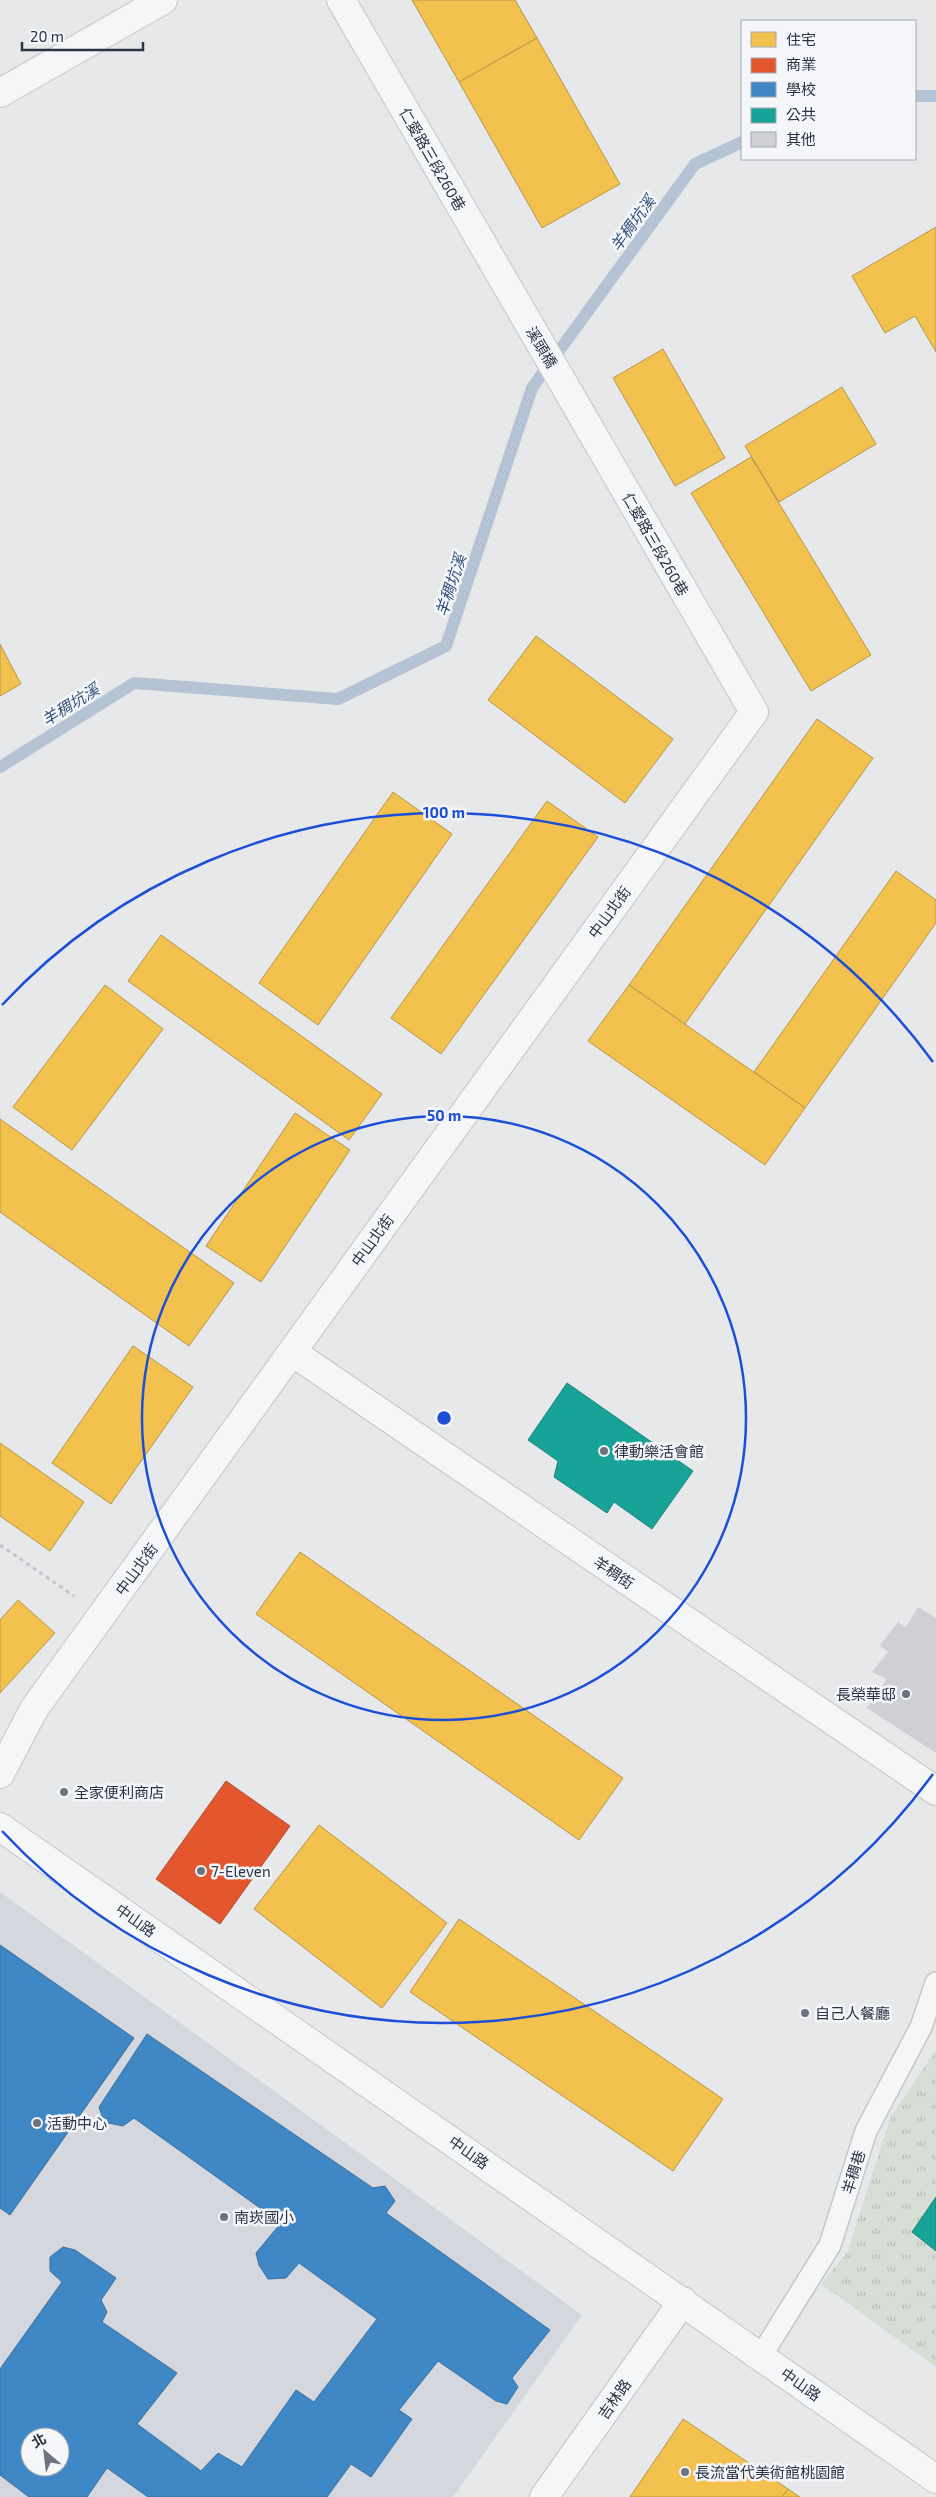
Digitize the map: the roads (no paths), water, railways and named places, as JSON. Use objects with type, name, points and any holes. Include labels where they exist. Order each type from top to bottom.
[{"type":"street","points":[[0,93],[163,0]]},
{"type":"street","name":"仁愛路三段260巷","points":[[341,0],[525,318]]},
{"type":"street","name":"溪頭橋","points":[[525,318],[559,376]]},
{"type":"street","name":"仁愛路三段260巷","points":[[559,376],[754,712]]},
{"type":"street","name":"中山北街","points":[[0,1774],[34,1709],[754,712]]},
{"type":"street","name":"羊稠街","points":[[292,1352],[936,1791]]},
{"type":"street","name":"中山路","points":[[0,1827],[936,2479]]},
{"type":"street","name":"吉林路","points":[[544,2497],[683,2301]]},
{"type":"lane","name":"羊稠巷","points":[[761,2356],[830,2246],[866,2131],[922,2027],[936,1983]]},
{"type":"waterway","name":"羊稠坑溪","points":[[916,96],[936,96]]},
{"type":"waterway","name":"羊稠坑溪","points":[[0,767],[134,683],[338,699],[446,646],[532,388],[695,164],[741,142]]},
{"type":"place","name":"律動樂活會館","points":[[604,1451]]},
{"type":"place","name":"長榮華邸","points":[[906,1694]]},
{"type":"place","name":"全家便利商店","points":[[64,1792]]},
{"type":"place","name":"7-Eleven","points":[[201,1871]]},
{"type":"place","name":"自己人餐廳","points":[[805,2013]]},
{"type":"place","name":"活動中心","points":[[37,2123]]},
{"type":"place","name":"南崁國小","points":[[224,2217]]},
{"type":"place","name":"長流當代美術館桃園館","points":[[685,2472]]}]
